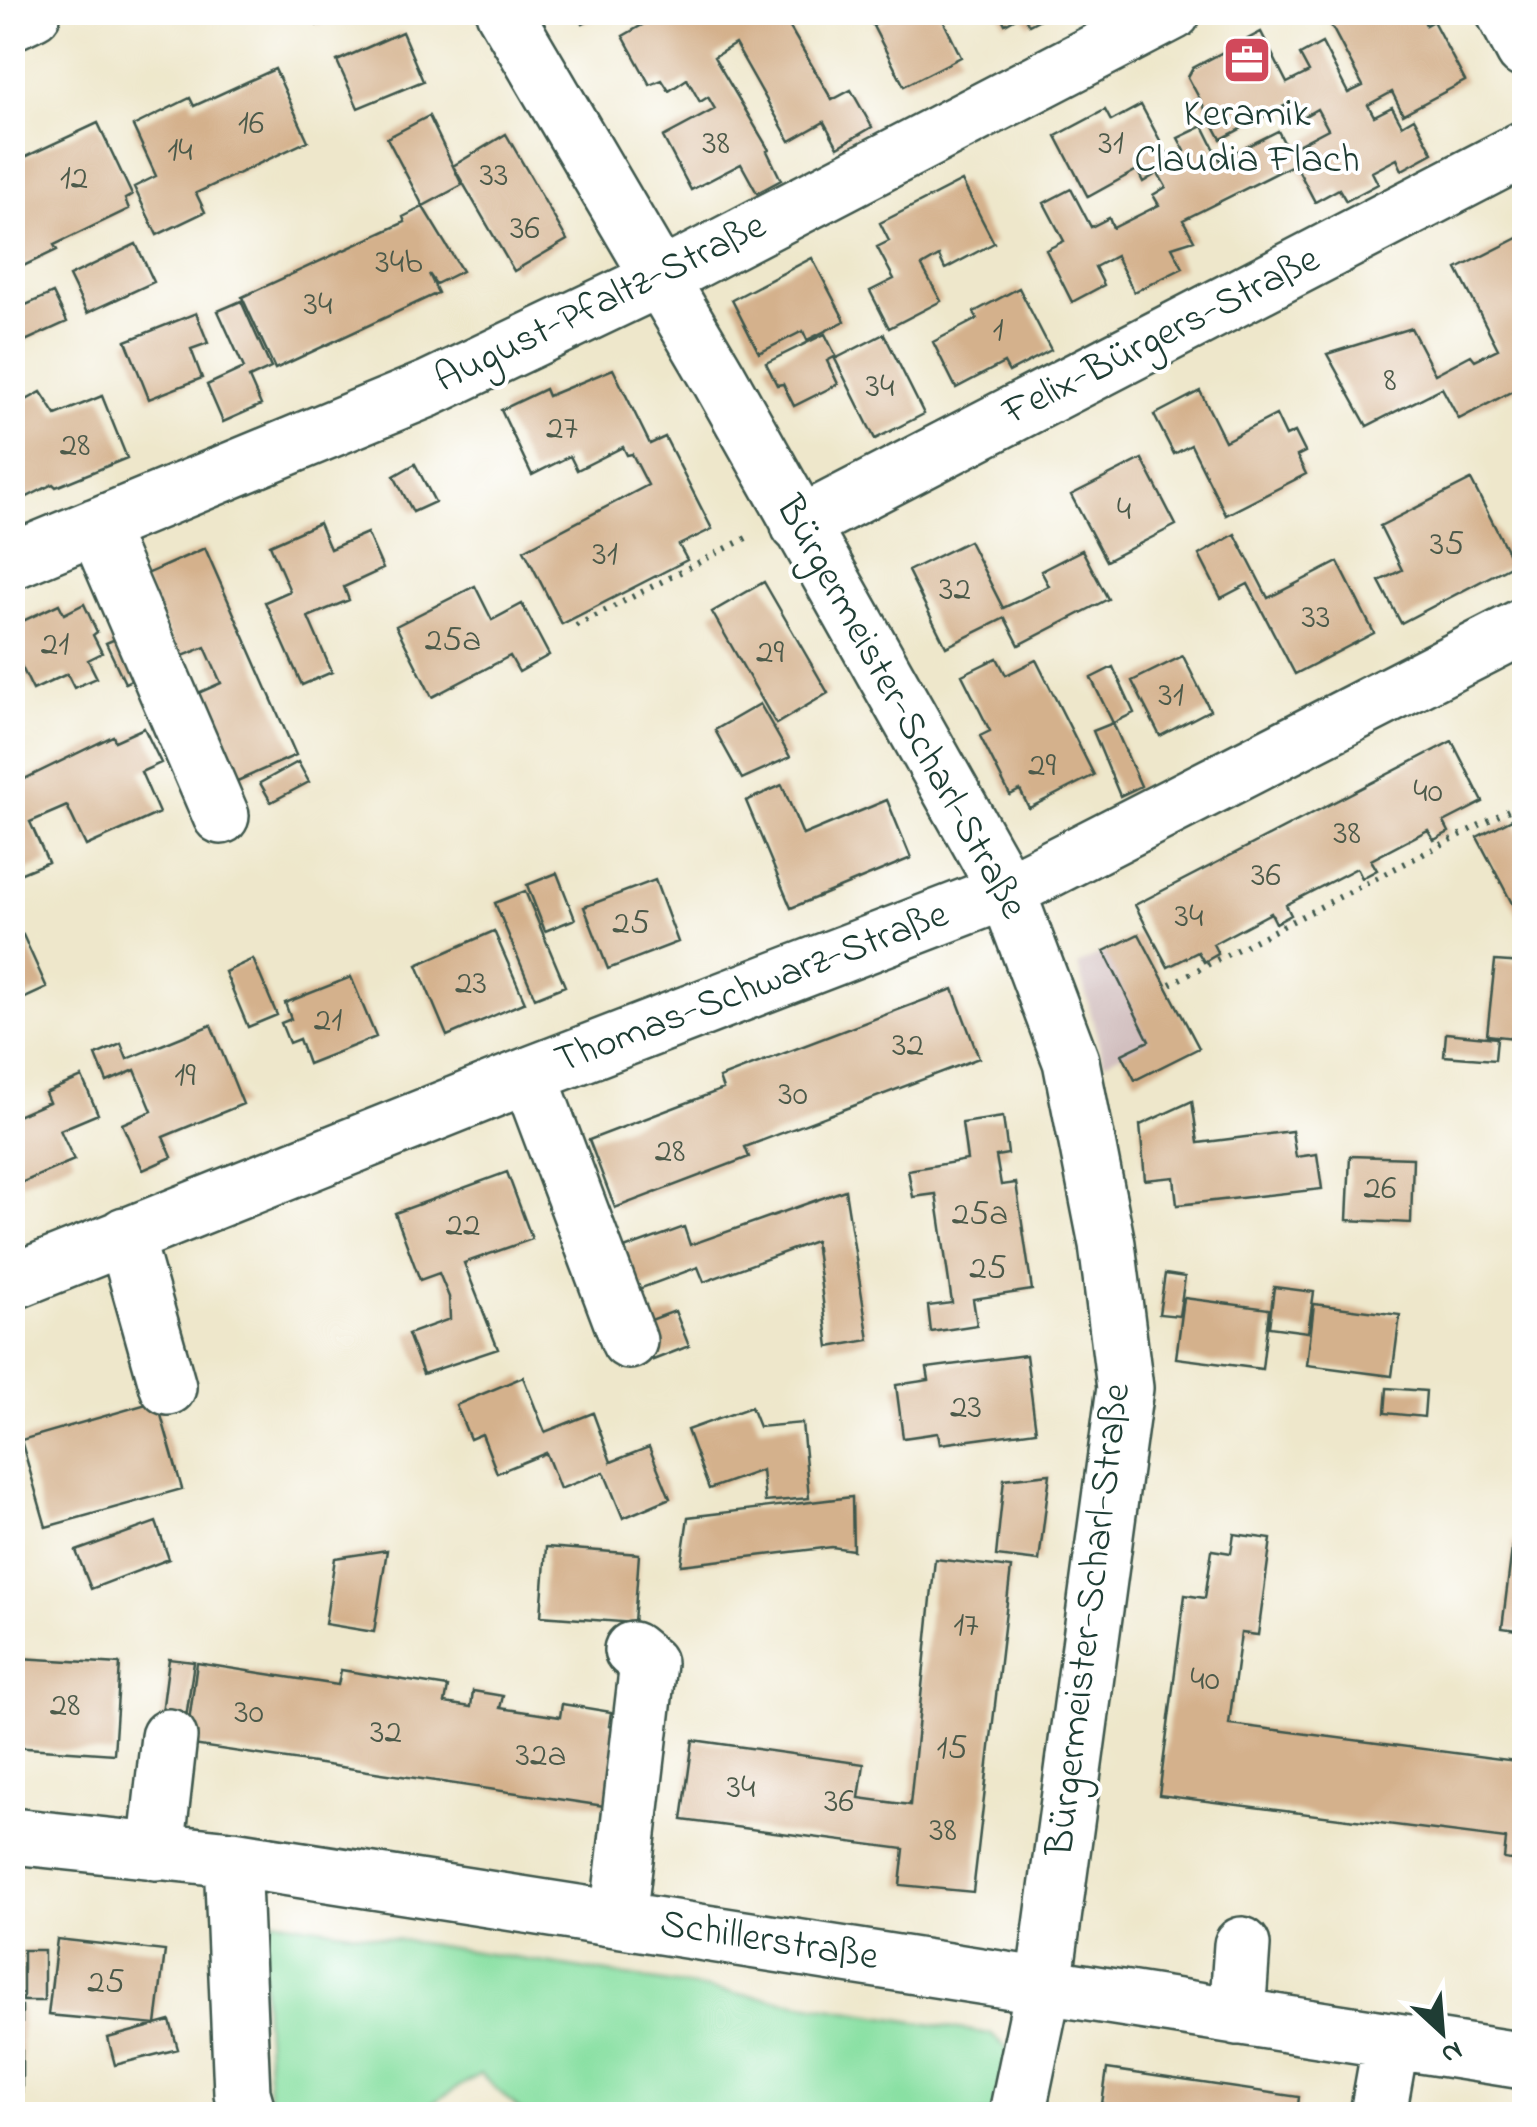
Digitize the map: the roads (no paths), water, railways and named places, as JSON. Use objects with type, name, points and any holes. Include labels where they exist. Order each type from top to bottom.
[{"type":"street","points":[[12,22],[33,12]]},
{"type":"street","name":"Bürgermeister-Scharl-Straße","points":[[504,12],[661,278],[1007,891],[1071,1061],[1107,1244],[1125,1388],[1044,1985],[1018,2114]]},
{"type":"street","name":"August-Pfaltz-Straße","points":[[12,562],[428,389],[661,278],[1173,12]]},
{"type":"street","points":[[1504,12],[1524,50]]},
{"type":"street","name":"Felix-Bürgers-Straße","points":[[796,519],[1524,149]]},
{"type":"street","points":[[96,526],[221,816]]},
{"type":"street","name":"Thomas-Schwarz-Straße","points":[[12,1282],[529,1075],[1007,891],[1524,626]]},
{"type":"street","points":[[529,1075],[629,1341]]},
{"type":"street","points":[[125,1235],[168,1387]]},
{"type":"street","points":[[618,1919],[648,1663],[632,1650]]},
{"type":"street","points":[[156,1852],[170,1737]]},
{"type":"street","name":"Schillerstraße","points":[[12,1836],[232,1859],[1524,2061]]},
{"type":"street","points":[[232,1859],[242,2093],[248,2114]]},
{"type":"street","points":[[1237,2017],[1242,1945]]},
{"type":"street","points":[[1378,2114],[1391,2041]]},
{"type":"place","name":"Keramik Claudia Flach","points":[[1247,60]]}]
